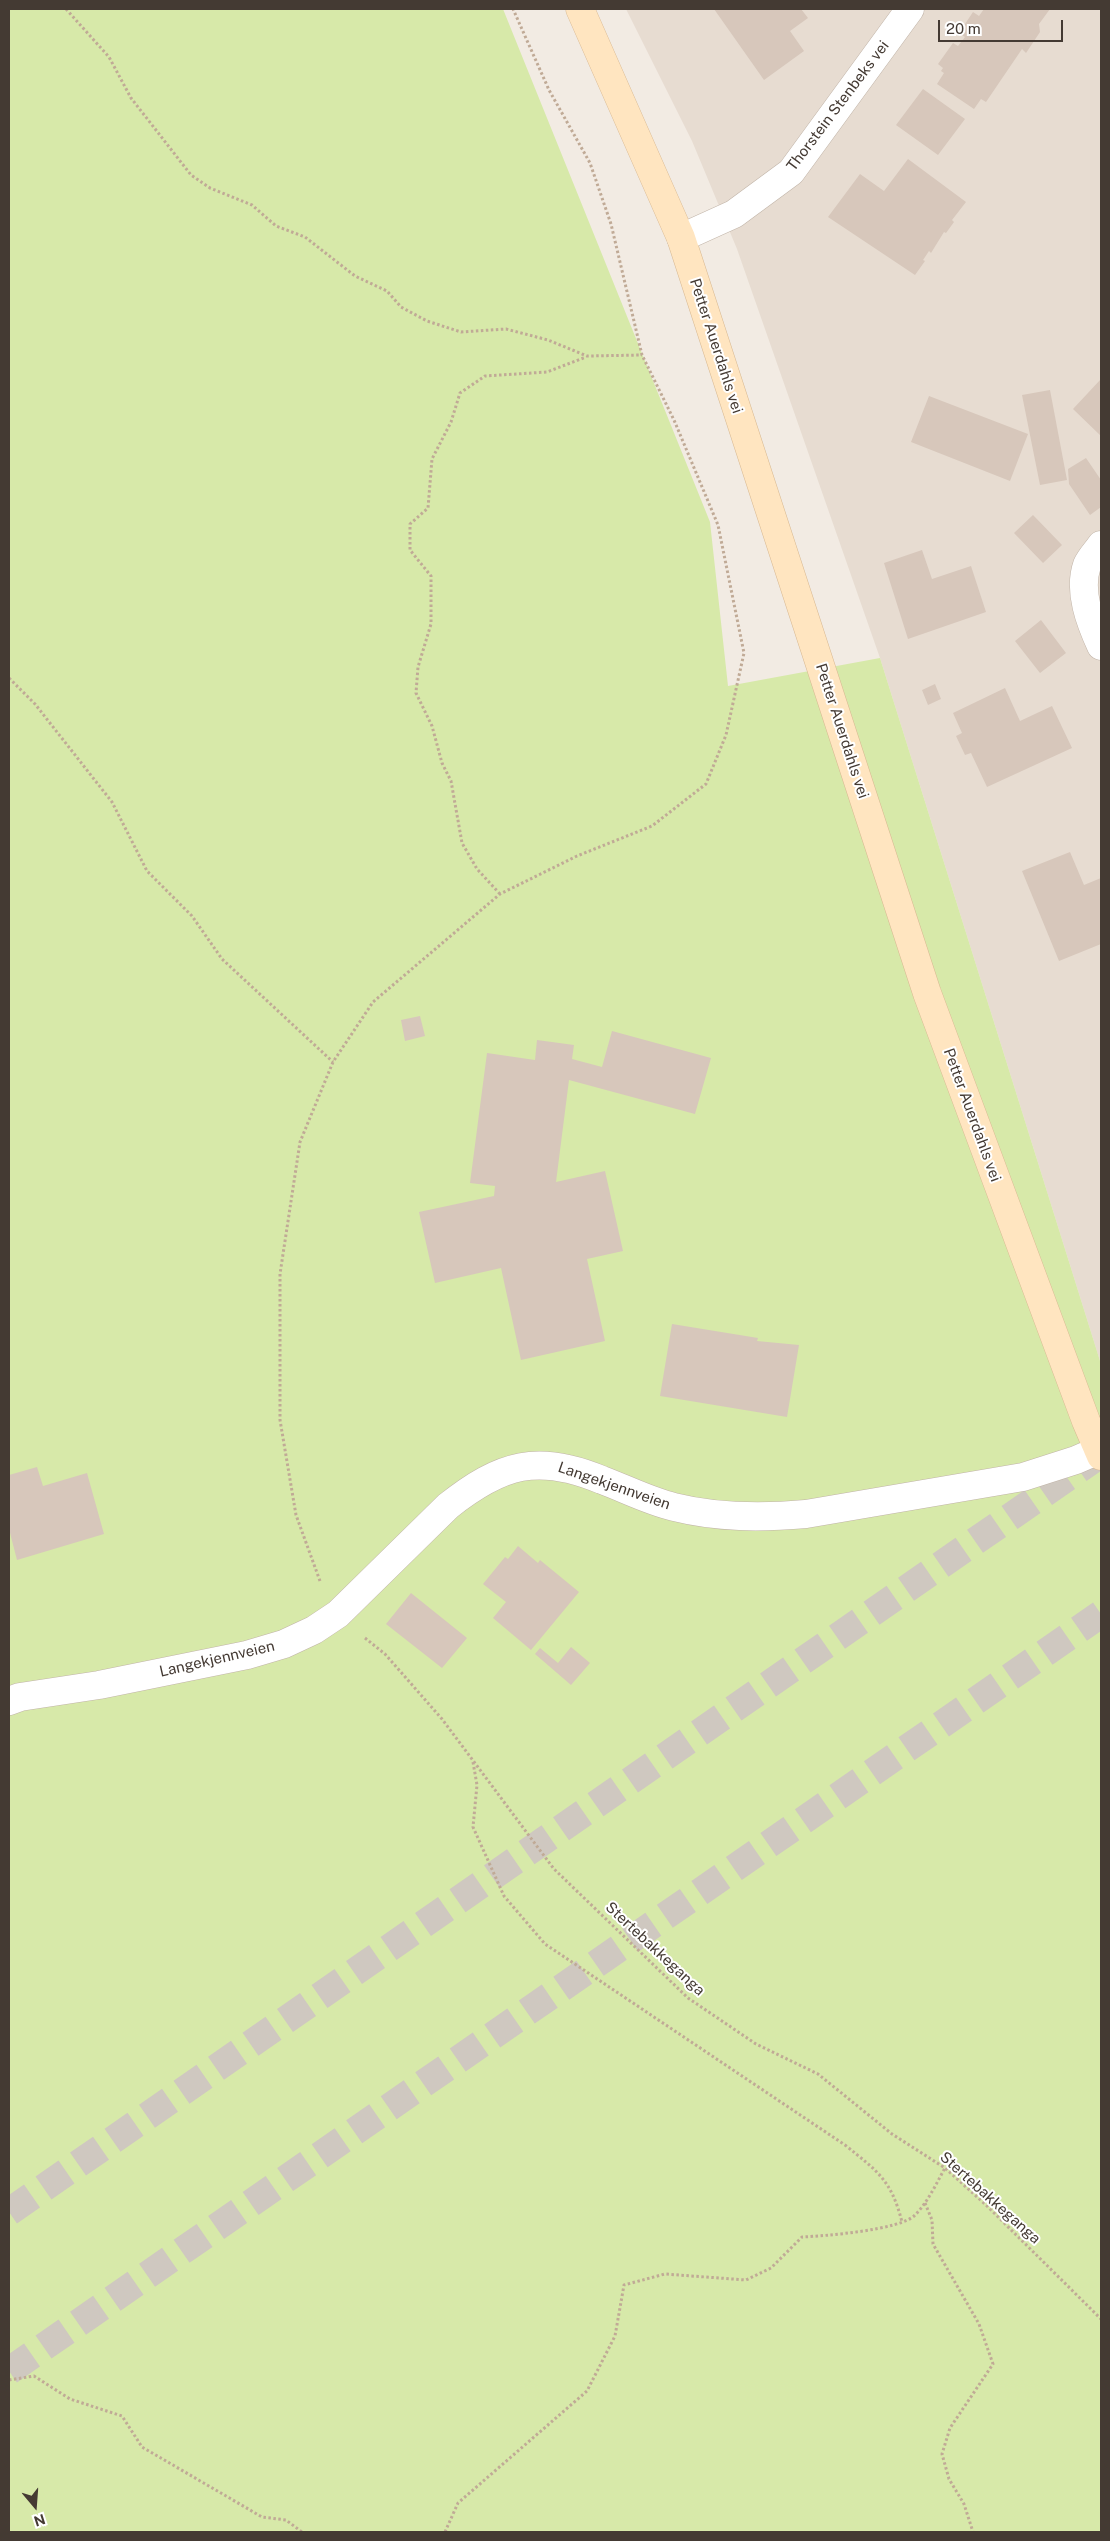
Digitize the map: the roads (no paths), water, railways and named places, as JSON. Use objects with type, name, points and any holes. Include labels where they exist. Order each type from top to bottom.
[{"type":"street","name":"Petter Auerdahls vei","points":[[580,9],[681,238],[927,993],[1100,1453]]},
{"type":"street","name":"Thorstein Stenbeks vei","points":[[681,238],[734,214],[791,172],[910,9]]},
{"type":"street","points":[[1101,545],[1088,564],[1084,592],[1090,623],[1101,646]]},
{"type":"street","name":"Langekjennveien","points":[[9,1701],[247,1655],[284,1644],[314,1630],[338,1614],[448,1506],[468,1491],[502,1472],[526,1465],[547,1464],[570,1468],[671,1506],[703,1513],[738,1517],[765,1517],[806,1514],[1022,1478],[1100,1453]]},
{"type":"tunnel","points":[[9,2212],[1098,1456]]},
{"type":"tunnel","points":[[9,2371],[1101,1614]]}]
